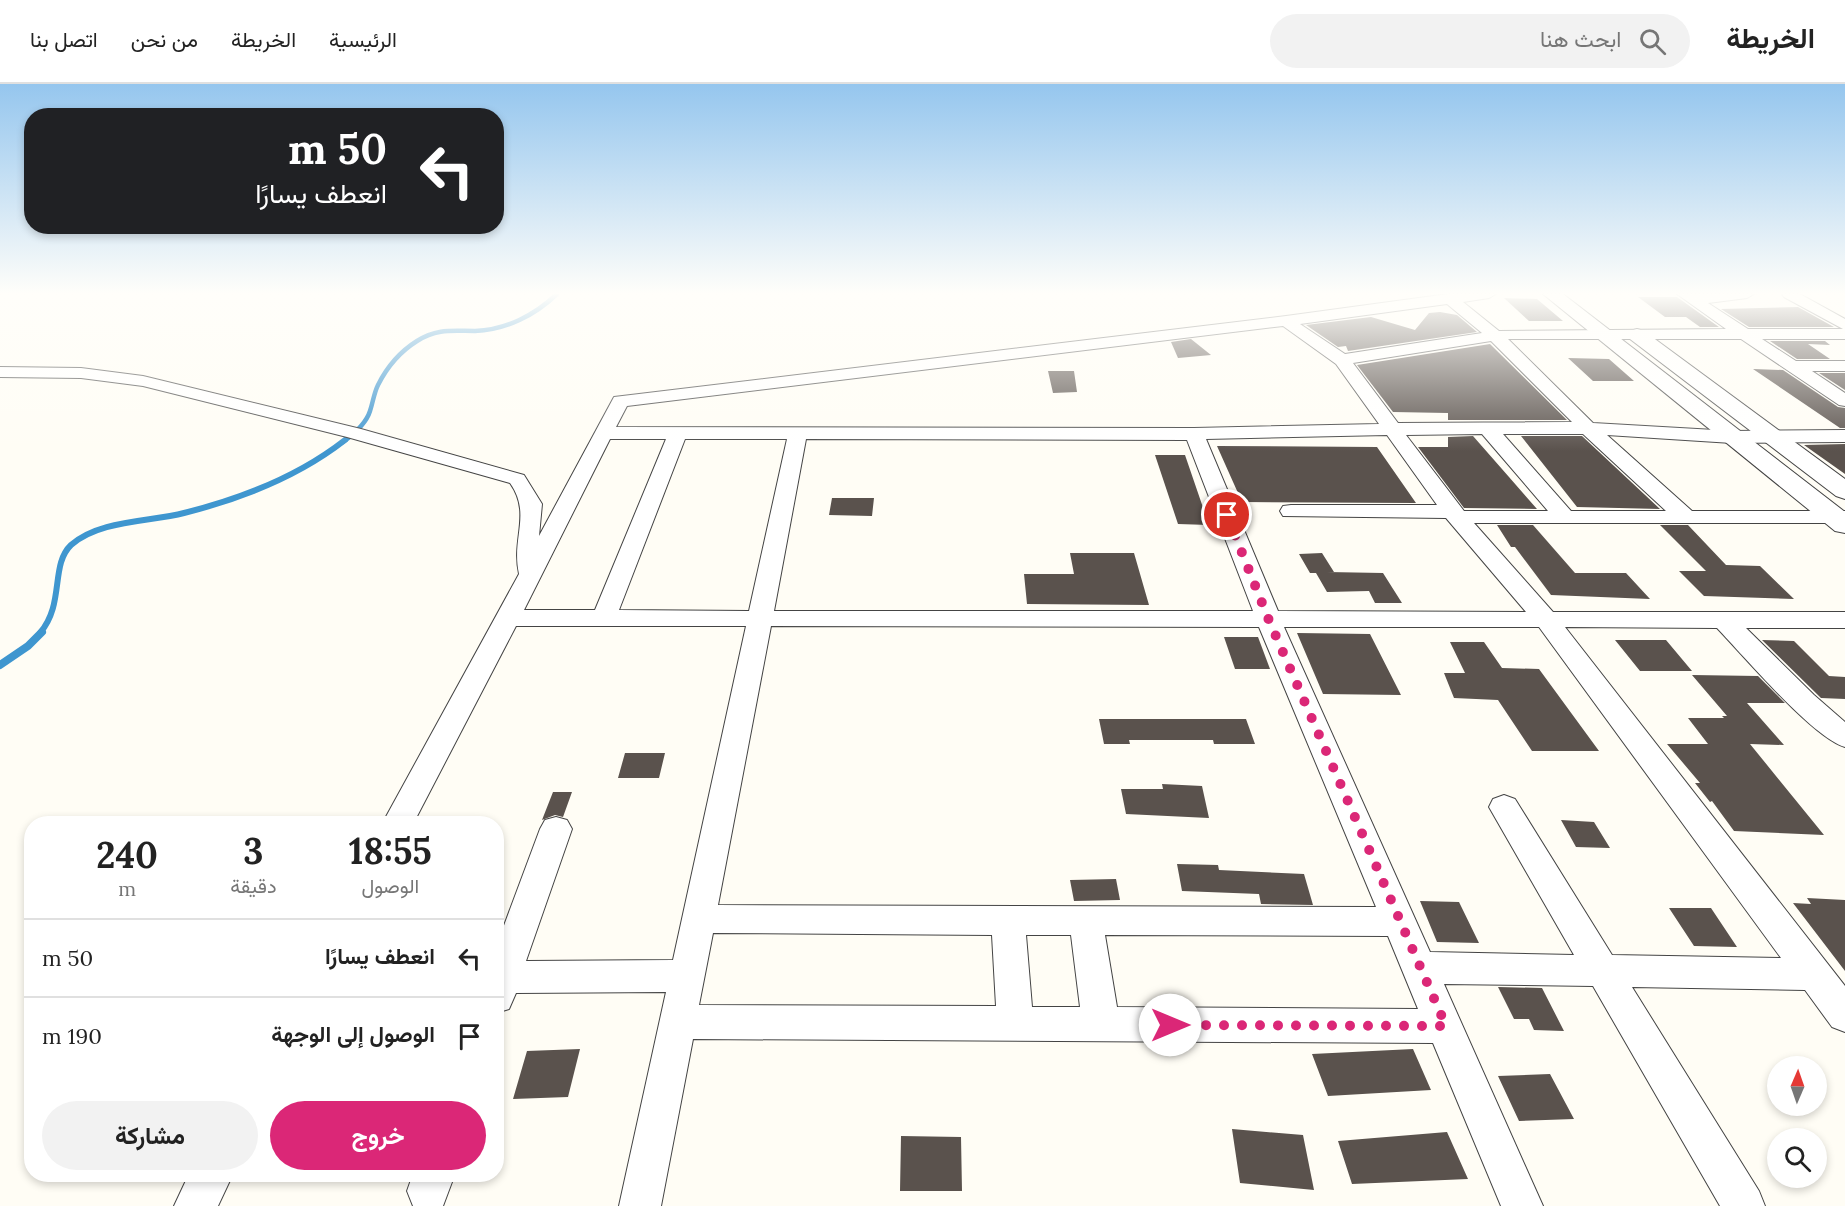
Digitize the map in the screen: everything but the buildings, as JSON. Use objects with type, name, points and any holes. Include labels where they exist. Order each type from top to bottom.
[{"type":"street","points":[[402,816],[620,401],[1075,346]]},
{"type":"street","points":[[1322,346],[1342,360],[1390,429],[1455,514],[1546,619],[1845,1016]]},
{"type":"street","points":[[1342,360],[1429,346]]},
{"type":"street","points":[[1505,346],[1588,429],[1686,517]]},
{"type":"street","points":[[1618,346],[1732,437],[1841,519]]},
{"type":"street","points":[[1651,346],[1845,491]]},
{"type":"street","points":[[1763,346],[1845,401]]},
{"type":"street","points":[[1792,366],[1845,366]]},
{"type":"street","points":[[0,372],[81,373],[143,381],[354,433],[517,479],[530,495],[534,512],[527,545],[531,574]]},
{"type":"street","points":[[603,433],[1194,434],[1390,429],[1588,429],[1732,437],[1845,436]]},
{"type":"street","points":[[1488,429],[1565,517]]},
{"type":"street","points":[[640,1206],[798,433]]},
{"type":"street","points":[[604,618],[678,434]]},
{"type":"street","points":[[1194,434],[1268,618],[1522,1206]]},
{"type":"street","points":[[1291,511],[1565,517],[1841,519]]},
{"type":"street","points":[[508,618],[1845,620]]},
{"type":"street","points":[[1724,620],[1804,702],[1845,737]]},
{"type":"street","points":[[1504,807],[1744,1206]]},
{"type":"street","points":[[504,970],[556,830]]},
{"type":"street","points":[[698,919],[1400,922]]},
{"type":"street","points":[[1008,920],[1015,1024]]},
{"type":"street","points":[[1086,921],[1101,1024]]},
{"type":"street","points":[[1420,968],[1814,974]]},
{"type":"street","points":[[504,983],[686,976]]},
{"type":"street","points":[[677,1022],[1446,1026]]},
{"type":"street","points":[[195,1206],[208,1182]]},
{"type":"waterway","points":[[343,442],[366,420],[382,378],[395,360],[409,346]]},
{"type":"waterway","points":[[40,633],[48,622],[52,610],[65,553],[82,537],[110,526],[184,513],[226,501],[289,475],[345,440]]},
{"type":"waterway","points":[[0,665],[28,646],[42,632]]},
{"type":"route","points":[[1170,1025],[1446,1026],[1268,618],[1227,515]]}]
